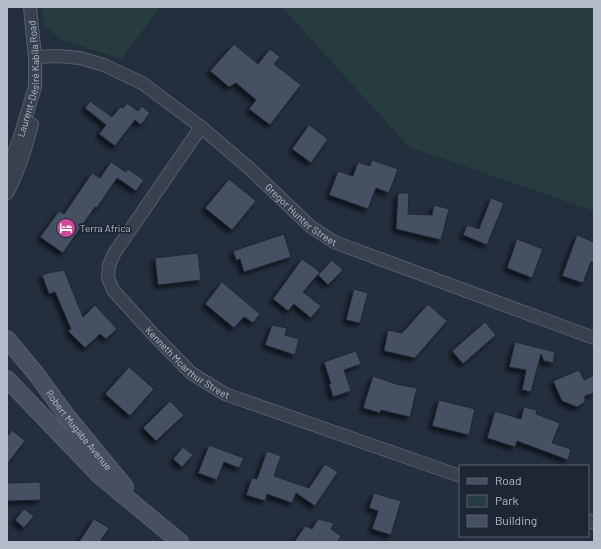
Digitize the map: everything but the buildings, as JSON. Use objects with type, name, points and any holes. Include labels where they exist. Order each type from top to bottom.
[{"type":"main road","name":"Robert Mugabe Avenue","points":[[8,339],[70,420],[152,519]]},
{"type":"main road","name":"Robert Mugabe Avenue","points":[[7,379],[99,475],[180,542]]},
{"type":"street","name":"Laurent-Désiré Kabila Road","points":[[7,172],[36,87],[35,57],[30,7]]},
{"type":"street","name":"Gregor Hunter Street","points":[[35,57],[57,56],[80,58],[104,65],[142,83],[201,128],[249,168],[310,226],[334,242],[594,338]]},
{"type":"street","points":[[7,193],[20,166],[28,142],[36,87]]},
{"type":"street","name":"Kenneth Mcarthur Street","points":[[201,128],[115,252],[109,265],[108,278],[112,290],[191,373],[224,394],[459,476]]},
{"type":"green space","points":[[41,7],[160,7],[121,59],[62,40],[45,26]]},
{"type":"green space","points":[[281,7],[594,7],[594,211],[409,147]]},
{"type":"place","name":"Terra Africa","points":[[66,228]]}]
